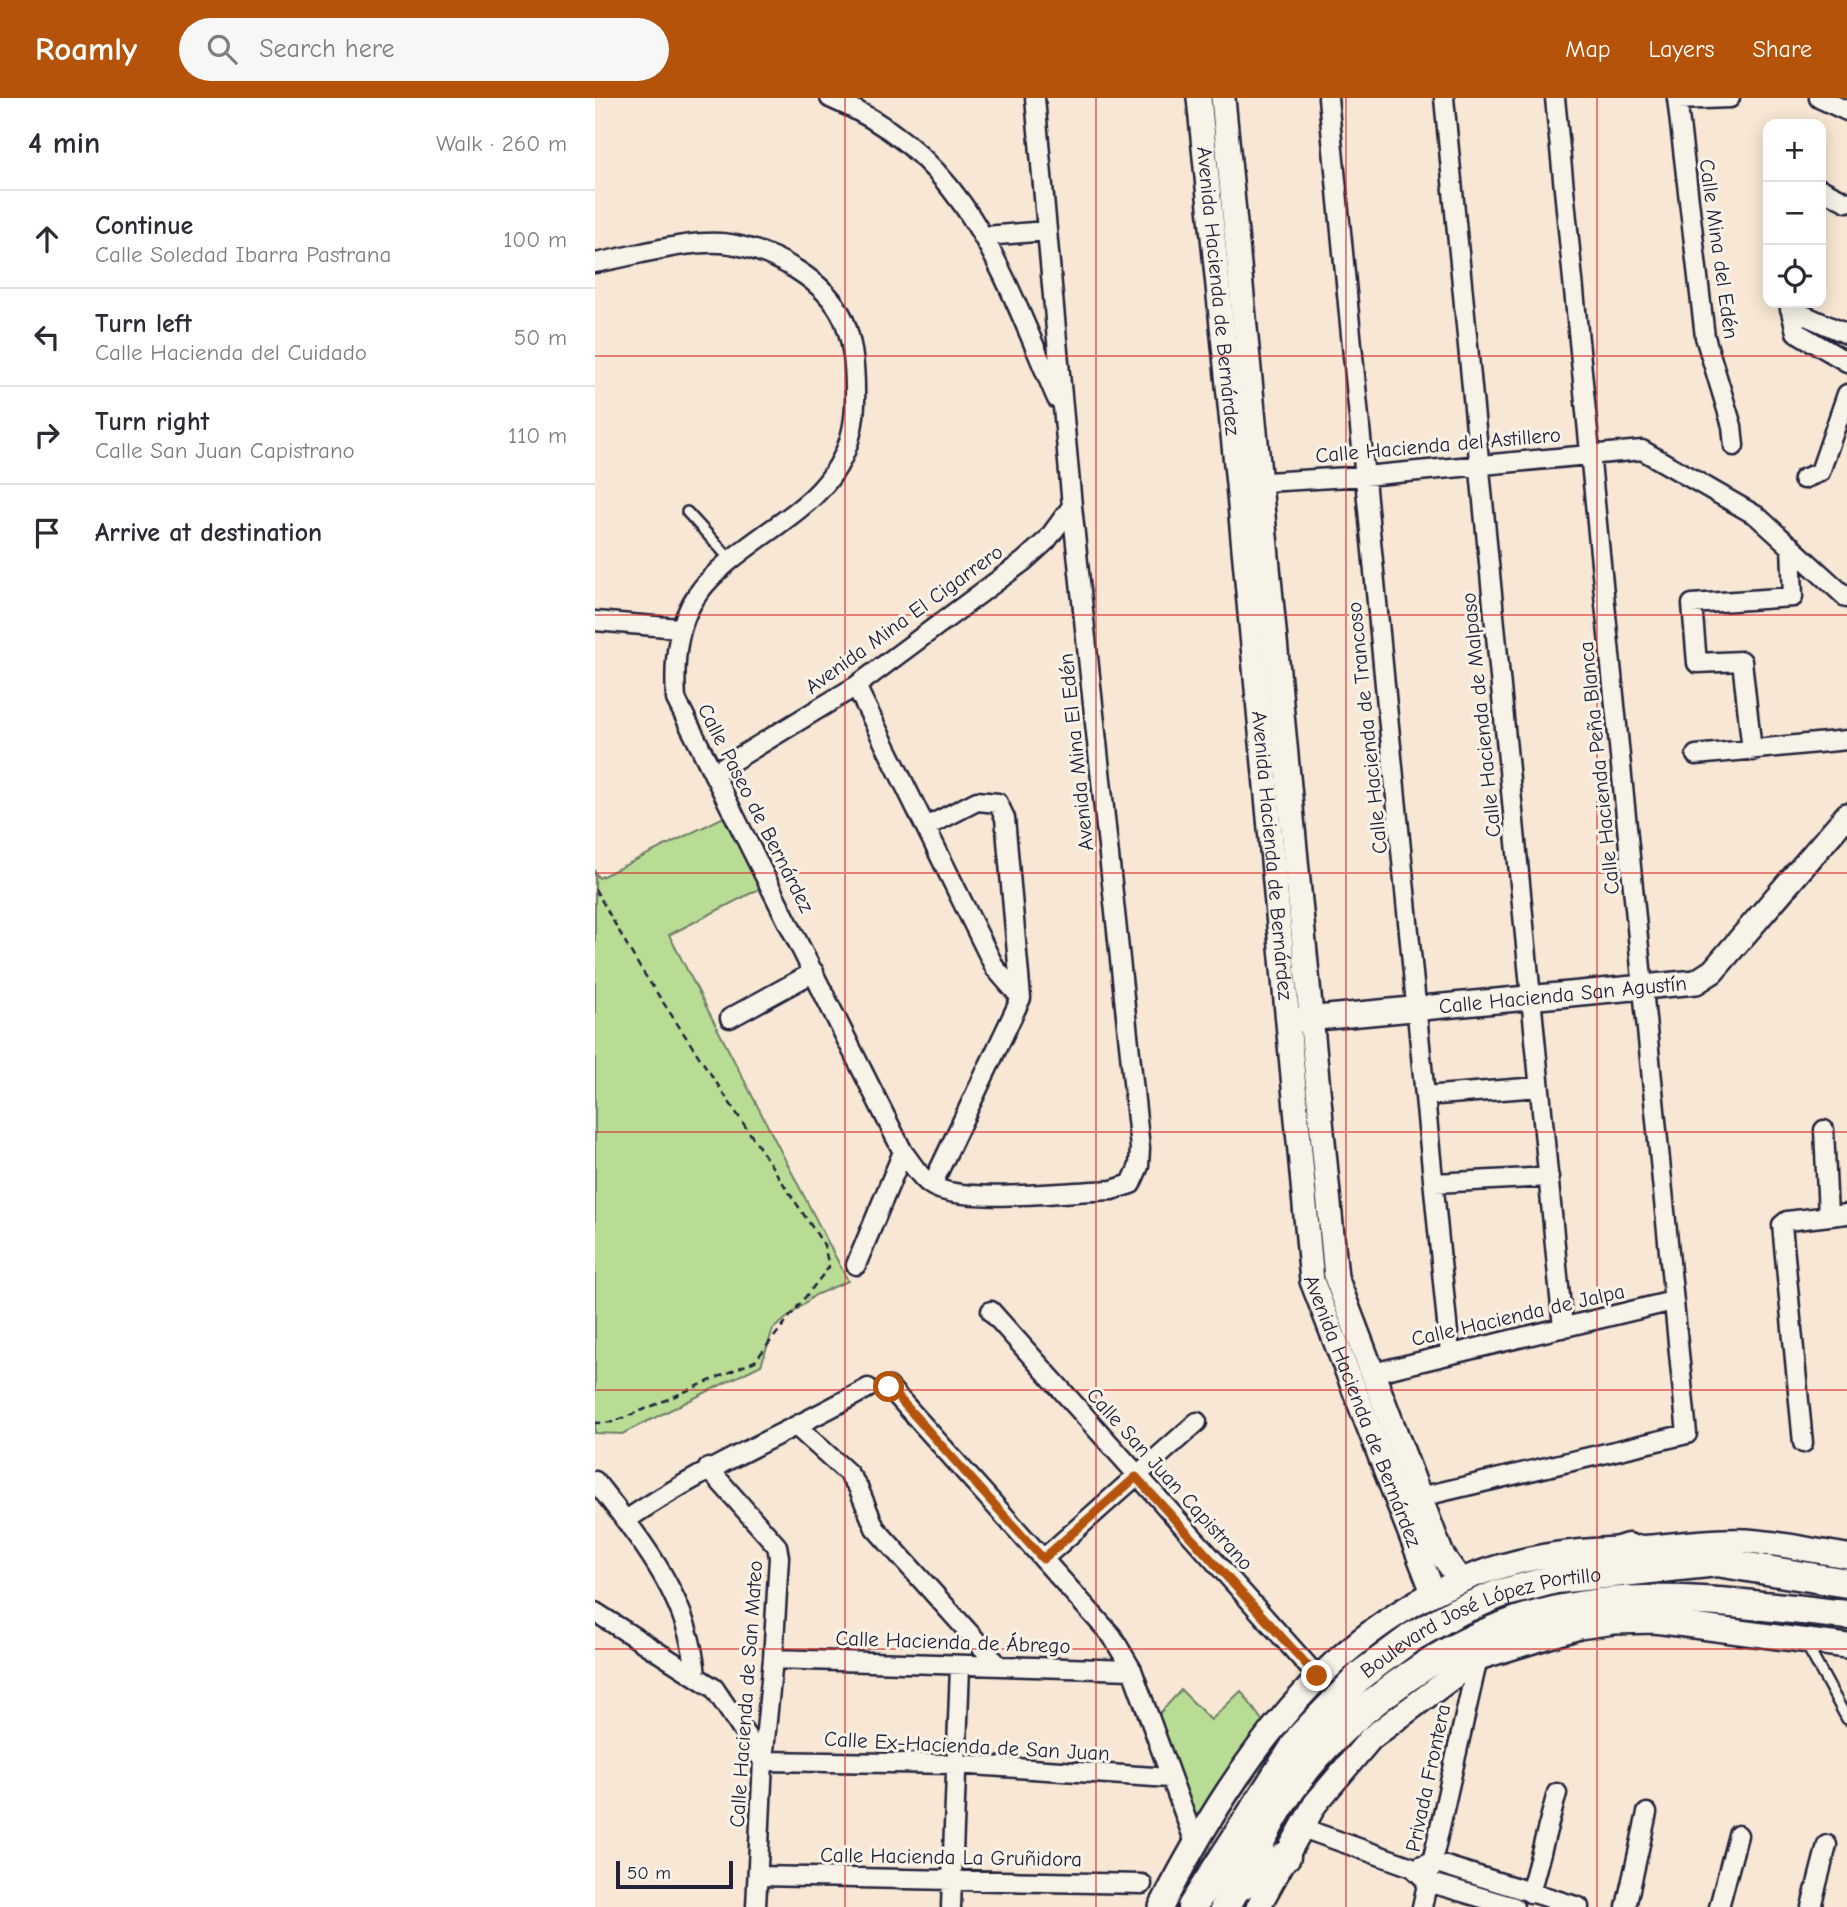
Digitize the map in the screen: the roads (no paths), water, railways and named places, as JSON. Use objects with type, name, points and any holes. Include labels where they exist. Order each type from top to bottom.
[{"type":"main road","points":[[1524,1586],[1584,1561],[1629,1548]]},
{"type":"main road","name":"Boulevard José López Portillo","points":[[1224,1895],[1301,1737],[1362,1674],[1434,1623],[1475,1603],[1524,1586],[1580,1575],[1717,1562],[1847,1583]]},
{"type":"main road","name":"Boulevard José López Portillo","points":[[1192,1907],[1224,1895],[1285,1799],[1339,1731],[1414,1672],[1443,1653],[1495,1627],[1572,1606],[1631,1598],[1736,1602],[1847,1615]]},
{"type":"main road","points":[[1224,1895],[1286,1856]]},
{"type":"street","name":"Avenida Mina El Edén","points":[[926,1181],[960,1195],[1112,1190],[1131,1184],[1139,1166],[1140,1148],[1072,506],[1035,98]]},
{"type":"street","name":"Avenida Hacienda de Bernárdez","points":[[1199,98],[1249,483]]},
{"type":"street","name":"Avenida Hacienda de Bernárdez","points":[[1223,98],[1249,483],[1297,1020],[1312,1281],[1433,1592]]},
{"type":"street","name":"Calle Hacienda de Trancoso","points":[[1328,98],[1450,1354]]},
{"type":"street","name":"Calle Hacienda de Malpaso","points":[[1444,98],[1563,1328]]},
{"type":"street","name":"Calle Hacienda Peña Blanca","points":[[1420,1497],[1687,1434],[1645,987],[1555,98]]},
{"type":"street","points":[[1677,99],[1730,98]]},
{"type":"street","points":[[1819,98],[1847,111]]},
{"type":"street","points":[[834,99],[869,116],[915,152],[955,191],[985,236],[1064,415]]},
{"type":"street","name":"Calle Mina del Edén","points":[[1677,99],[1705,337],[1732,426],[1734,446]]},
{"type":"street","points":[[1826,192],[1847,202]]},
{"type":"street","points":[[985,236],[1047,231]]},
{"type":"street","name":"Calle Paseo de Bernárdez","points":[[595,263],[707,243],[734,244],[763,253],[796,270],[823,292],[842,316],[855,355],[855,407],[850,443],[822,490],[730,559],[703,584],[679,628],[674,666],[676,699],[686,726],[713,773],[903,1152],[926,1181]]},
{"type":"street","points":[[1790,308],[1796,332],[1847,362]]},
{"type":"street","points":[[1793,308],[1847,334]]},
{"type":"street","points":[[1803,479],[1820,472],[1847,394]]},
{"type":"street","name":"Calle Hacienda del Astillero","points":[[1249,483],[1365,476],[1641,450],[1756,516],[1791,546]]},
{"type":"street","name":"Avenida Mina El Cigarrero","points":[[713,773],[856,686],[1024,561],[1047,540],[1072,506]]},
{"type":"street","points":[[1752,751],[1742,661],[1697,663],[1692,604],[1793,597],[1791,546]]},
{"type":"street","points":[[1791,546],[1847,598]]},
{"type":"street","points":[[595,621],[679,628]]},
{"type":"street","points":[[856,686],[995,968],[1021,998]]},
{"type":"street","points":[[1696,755],[1847,740]]},
{"type":"street","points":[[926,827],[977,801],[998,803],[1005,818],[1021,998],[926,1181]]},
{"type":"street","name":"Calle Hacienda San Agustín","points":[[1297,1020],[1696,982],[1713,971],[1847,815]]},
{"type":"street","points":[[730,1018],[814,972]]},
{"type":"street","name":"Avenida Hacienda de Bernárdez","points":[[1297,1020],[1336,1277],[1442,1555],[1460,1580]]},
{"type":"street","points":[[1425,1096],[1539,1087]]},
{"type":"street","points":[[1824,1130],[1828,1215]]},
{"type":"street","points":[[856,1265],[903,1152]]},
{"type":"street","points":[[1434,1183],[1549,1177]]},
{"type":"street","points":[[1803,1443],[1782,1225],[1787,1221],[1847,1214]]},
{"type":"street","name":"Calle Hacienda de Jalpa","points":[[1373,1374],[1673,1301]]},
{"type":"street","name":"Calle San Juan Capistrano","points":[[991,1311],[1136,1477],[1317,1676]]},
{"type":"street","points":[[889,1387],[1112,1636],[1132,1670],[1195,1843]]},
{"type":"street","points":[[626,1520],[708,1468],[797,1427],[868,1388]]},
{"type":"street","points":[[1043,1559],[1197,1422]]},
{"type":"street","points":[[797,1427],[848,1473],[883,1538],[999,1666]]},
{"type":"street","name":"Calle Hacienda de San Mateo","points":[[708,1468],[776,1546],[779,1557],[773,1659],[762,1760],[756,1907]]},
{"type":"street","points":[[595,1481],[657,1560],[694,1647],[696,1676]]},
{"type":"street","points":[[1161,1907],[1195,1843],[1286,1710],[1317,1676],[1397,1613],[1433,1592],[1460,1580],[1532,1558],[1593,1549],[1747,1541],[1847,1556]]},
{"type":"street","points":[[595,1612],[714,1688],[762,1760]]},
{"type":"street","points":[[1258,1907],[1315,1804],[1371,1738],[1479,1658],[1579,1627],[1615,1622],[1655,1621],[1847,1646]]},
{"type":"street","name":"Privada Frontera","points":[[1422,1907],[1479,1658]]},
{"type":"street","name":"Calle Hacienda de Ábrego","points":[[773,1659],[960,1667],[1132,1670]]},
{"type":"street","points":[[951,1907],[960,1667]]},
{"type":"street","name":"Calle Ex-Hacienda de San Juan","points":[[762,1760],[955,1765],[1170,1778]]},
{"type":"street","points":[[1530,1893],[1557,1793]]},
{"type":"street","points":[[1626,1907],[1647,1813]]},
{"type":"street","points":[[1302,1828],[1412,1867],[1429,1882],[1514,1907]]},
{"type":"street","points":[[1719,1907],[1738,1835]]},
{"type":"street","points":[[1811,1907],[1827,1845]]},
{"type":"street","points":[[1412,1867],[1433,1862],[1579,1907]]},
{"type":"street","name":"Calle Hacienda La Gruñidora","points":[[759,1876],[1142,1884]]},
{"type":"lane","points":[[687,512],[730,559]]},
{"type":"lane","points":[[1803,1639],[1847,1719]]}]
